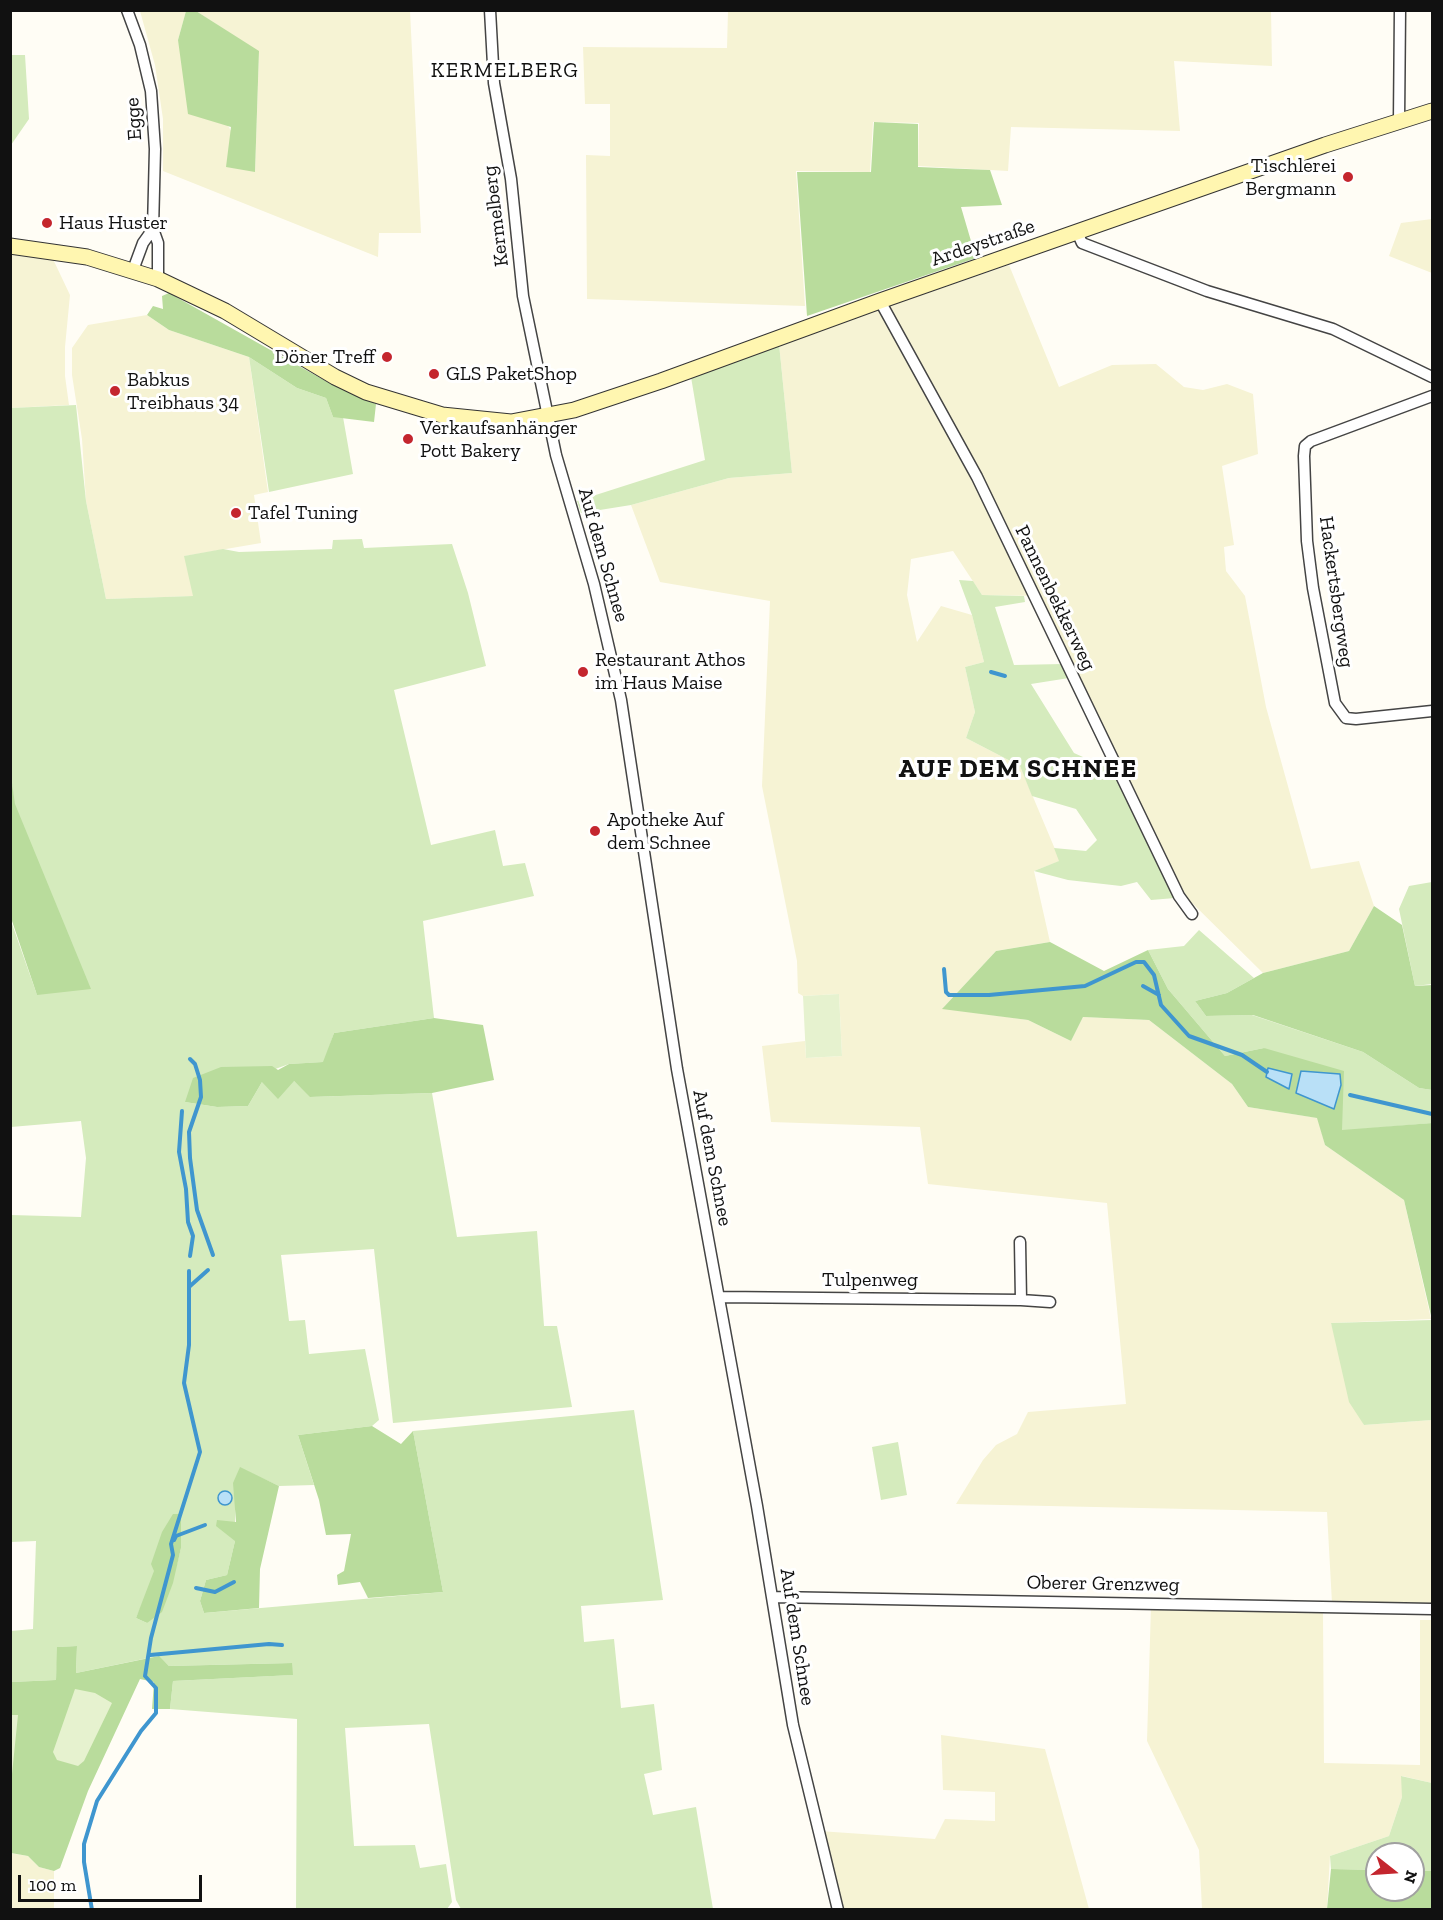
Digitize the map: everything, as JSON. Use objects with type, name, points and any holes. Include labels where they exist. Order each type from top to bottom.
[{"type":"main road","name":"Ardeystraße","points":[[10,246],[58,251],[133,270],[158,279],[225,311],[335,377],[366,392],[412,407],[466,419],[511,422],[574,410],[661,381],[1077,232],[1432,111]]},
{"type":"street","name":"Egge","points":[[127,10],[140,45],[151,91],[155,149],[153,229],[158,243],[158,279]]},
{"type":"street","name":"Kermelberg","points":[[490,10],[494,83],[511,179],[523,296],[548,415]]},
{"type":"street","points":[[1399,121],[1400,10]]},
{"type":"street","name":"Egge","points":[[133,270],[143,243],[153,229]]},
{"type":"street","points":[[1077,232],[1082,243],[1207,291],[1333,329],[1432,377]]},
{"type":"street","name":"Pannenbekkerweg","points":[[880,301],[977,477],[1179,896],[1192,914]]},
{"type":"street","name":"Hackertsbergweg","points":[[1432,396],[1311,441],[1305,446],[1304,456],[1309,553],[1335,703],[1346,718],[1356,719],[1432,711]]},
{"type":"street","name":"Auf dem Schnee","points":[[548,415],[556,455],[608,640],[621,700],[674,1049],[773,1597],[793,1725],[838,1910]]},
{"type":"street","points":[[1020,1242],[1021,1300]]},
{"type":"street","name":"Tulpenweg","points":[[720,1297],[1050,1302]]},
{"type":"street","name":"Oberer Grenzweg","points":[[773,1597],[1432,1609]]},
{"type":"shaded area","points":[[1271,10],[1272,66],[1174,61],[1180,131],[1011,127],[1008,171],[918,166],[919,123],[873,122],[870,172],[796,171],[805,306],[587,299],[586,155],[610,156],[610,104],[585,104],[583,47],[727,48],[728,11]]},
{"type":"shaded area","points":[[140,11],[186,11],[178,40],[255,172],[259,52],[196,11],[410,11],[421,233],[379,233],[378,257],[163,171],[163,119],[155,65]]},
{"type":"shaded area","points":[[1432,219],[1432,273],[1389,256],[1401,223]]},
{"type":"shaded area","points":[[11,254],[52,257],[70,295],[65,347],[65,376],[69,405],[11,408]]},
{"type":"shaded area","points":[[1009,265],[1059,387],[1112,365],[1156,364],[1184,387],[1203,390],[1227,384],[1253,394],[1258,454],[1222,466],[1234,545],[1224,547],[1226,571],[1245,596],[1266,707],[1311,869],[1359,861],[1374,906],[1349,951],[1263,973],[1185,896],[1039,596],[982,595],[953,551],[911,559],[907,595],[917,642],[941,606],[972,615],[984,662],[965,667],[975,712],[966,738],[1020,766],[1060,861],[1034,871],[1050,942],[996,951],[943,1008],[1028,1020],[1071,1041],[1083,1017],[1149,1020],[1232,1084],[1248,1107],[1318,1118],[1325,1145],[1404,1200],[1431,1319],[1331,1323],[1364,1425],[1432,1420],[1432,1606],[1332,1603],[1327,1512],[956,1504],[983,1460],[996,1445],[1017,1434],[1028,1412],[1126,1404],[1107,1203],[928,1184],[920,1127],[771,1122],[762,1046],[805,1041],[806,1058],[842,1056],[839,994],[803,996],[798,993],[797,961],[762,786],[770,601],[660,582],[631,505],[729,478],[792,473],[779,344]]},
{"type":"shaded area","points":[[147,315],[169,330],[249,357],[268,492],[254,495],[261,543],[185,556],[194,596],[106,599],[86,501],[82,439],[72,375],[72,348],[88,325]]},
{"type":"shaded area","points":[[1151,1606],[1323,1613],[1324,1763],[1420,1765],[1420,1620],[1432,1620],[1432,1783],[1402,1776],[1402,1797],[1389,1836],[1365,1842],[1365,1844],[1330,1856],[1327,1909],[1202,1909],[1199,1850],[1147,1741]]},
{"type":"shaded area","points":[[941,1735],[1045,1749],[1089,1909],[844,1909],[819,1831],[935,1839],[945,1819],[995,1821],[995,1792],[943,1790]]},
{"type":"shaded area","points":[[10,1853],[28,1856],[39,1867],[54,1871],[54,1909],[11,1909]]},
{"type":"green space","points":[[186,11],[196,11],[259,51],[255,172],[226,167],[231,127],[188,114],[178,40]]},
{"type":"green space","points":[[11,55],[25,55],[29,119],[11,145]]},
{"type":"green space","points":[[874,122],[918,124],[918,167],[990,170],[1002,205],[961,207],[976,258],[807,316],[797,172],[871,172]]},
{"type":"green space","points":[[169,293],[331,384],[376,404],[374,422],[333,417],[326,398],[297,388],[249,357],[169,330],[147,315],[153,306],[163,309],[162,296]]},
{"type":"green space","points":[[779,344],[792,473],[729,478],[631,505],[581,513],[577,501],[705,460],[691,377]]},
{"type":"green space","points":[[249,357],[297,388],[326,398],[333,417],[343,417],[353,474],[269,492]]},
{"type":"green space","points":[[76,405],[86,501],[106,599],[193,596],[184,556],[223,549],[239,552],[332,549],[333,540],[362,539],[364,548],[452,544],[468,593],[486,666],[394,690],[431,845],[495,830],[503,866],[525,863],[534,896],[423,921],[434,1018],[334,1033],[324,1062],[289,1064],[185,1102],[217,1107],[248,1106],[262,1082],[294,1081],[311,1097],[432,1093],[457,1237],[537,1231],[544,1326],[557,1326],[572,1407],[393,1423],[374,1249],[281,1255],[289,1321],[305,1320],[309,1354],[365,1349],[379,1420],[372,1426],[298,1435],[314,1485],[279,1486],[240,1468],[235,1507],[235,1541],[227,1575],[206,1580],[200,1601],[204,1613],[443,1592],[413,1431],[634,1410],[663,1600],[581,1606],[584,1642],[614,1639],[621,1708],[654,1704],[662,1770],[644,1774],[653,1815],[696,1807],[713,1909],[461,1909],[456,1900],[429,1724],[345,1728],[354,1846],[415,1845],[420,1868],[446,1864],[452,1902],[447,1909],[296,1909],[297,1719],[170,1709],[173,1681],[292,1675],[292,1663],[169,1666],[158,1656],[76,1673],[77,1646],[58,1647],[56,1680],[11,1682],[11,1631],[33,1629],[36,1541],[11,1542],[11,1215],[81,1217],[86,1158],[81,1121],[11,1127],[10,918],[37,995],[11,776],[11,408]],"holes":[[[181,1514],[181,1548],[177,1564],[147,1623],[136,1618]]]},
{"type":"green space","points":[[959,580],[973,581],[982,595],[1024,596],[1025,602],[995,607],[1014,665],[1063,664],[1069,678],[1031,684],[1074,753],[1114,771],[1175,898],[1151,900],[1137,882],[1121,886],[1068,880],[1034,871],[1059,861],[1054,848],[1086,851],[1097,840],[1076,809],[1032,796],[1020,766],[966,738],[975,712],[965,667],[984,662],[972,615]]},
{"type":"green space","points":[[11,776],[15,804],[91,989],[37,995],[11,918]]},
{"type":"green space","points":[[1432,882],[1432,984],[1415,986],[1399,909],[1409,886]]},
{"type":"green space","points":[[1374,906],[1402,925],[1415,986],[1432,985],[1432,1090],[1419,1088],[1363,1052],[1253,1015],[1206,1016],[1195,1001],[1227,993],[1263,973],[1349,951]]},
{"type":"green space","points":[[1199,930],[1254,978],[1227,993],[1195,1001],[1206,1016],[1252,1015],[1363,1052],[1419,1088],[1432,1090],[1432,1123],[1341,1131],[1264,1048],[1225,1056],[1168,989],[1148,950],[1184,946]]},
{"type":"green space","points":[[1050,942],[1104,971],[1148,950],[1168,989],[1225,1056],[1264,1048],[1344,1071],[1342,1130],[1432,1123],[1432,1320],[1404,1200],[1325,1145],[1317,1118],[1248,1107],[1232,1084],[1149,1020],[1083,1017],[1071,1041],[1028,1020],[942,1009],[996,951]]},
{"type":"green space","points":[[839,994],[842,1056],[806,1058],[803,996]]},
{"type":"green space","points":[[434,1018],[483,1025],[494,1080],[432,1093],[310,1097],[294,1081],[278,1099],[262,1082],[248,1106],[217,1107],[185,1102],[193,1078],[221,1067],[272,1066],[278,1070],[289,1064],[323,1062],[334,1033]]},
{"type":"green space","points":[[1432,1320],[1432,1420],[1364,1425],[1349,1402],[1331,1323]]},
{"type":"green space","points":[[372,1426],[401,1444],[413,1431],[443,1592],[368,1598],[360,1582],[338,1585],[337,1575],[344,1571],[351,1534],[326,1535],[319,1500],[298,1435]]},
{"type":"green space","points":[[898,1442],[907,1495],[881,1500],[872,1447]]},
{"type":"green space","points":[[240,1467],[279,1486],[260,1569],[259,1608],[204,1613],[200,1601],[206,1580],[227,1575],[235,1541],[216,1526],[217,1520],[236,1522],[233,1483]]},
{"type":"green space","points":[[173,1514],[181,1514],[181,1548],[173,1583],[162,1612],[147,1623],[136,1618],[154,1571],[151,1564],[162,1532]]},
{"type":"green space","points":[[77,1646],[76,1673],[159,1656],[169,1666],[292,1663],[293,1675],[173,1681],[170,1709],[152,1709],[154,1682],[140,1679],[88,1791],[60,1868],[54,1871],[39,1867],[28,1856],[11,1853],[11,1773],[17,1715],[11,1715],[11,1682],[56,1680],[57,1647]]},
{"type":"green space","points":[[75,1689],[95,1693],[112,1703],[84,1761],[78,1766],[57,1760],[53,1752]]},
{"type":"green space","points":[[11,1715],[18,1715],[12,1774],[10,1773]]},
{"type":"green space","points":[[1401,1776],[1432,1783],[1432,1871],[1425,1871],[1425,1842],[1371,1842],[1389,1836],[1402,1797]]},
{"type":"green space","points":[[1365,1844],[1365,1870],[1331,1869],[1330,1856]]},
{"type":"green space","points":[[1331,1869],[1365,1870],[1365,1902],[1425,1902],[1425,1871],[1432,1871],[1432,1909],[1327,1909]]},
{"type":"water","points":[[1268,1068],[1292,1074],[1289,1089],[1266,1077]]},
{"type":"water","points":[[1301,1071],[1340,1074],[1341,1085],[1334,1109],[1296,1093]]},
{"type":"water","points":[[222,1491],[228,1491],[232,1498],[228,1505],[222,1505],[218,1501],[218,1495]]},
{"type":"waterway","points":[[991,672],[1005,676]]},
{"type":"waterway","points":[[944,969],[946,992],[949,995],[989,995],[1085,986],[1136,962],[1144,962],[1154,975],[1161,1005],[1189,1036],[1242,1055],[1267,1072]]},
{"type":"waterway","points":[[1143,986],[1159,995]]},
{"type":"waterway","points":[[190,1059],[195,1064],[200,1080],[201,1097],[189,1132],[190,1158],[197,1210],[213,1255]]},
{"type":"waterway","points":[[1350,1095],[1432,1114]]},
{"type":"waterway","points":[[182,1111],[179,1152],[186,1189],[188,1222],[193,1236],[190,1256]]},
{"type":"waterway","points":[[92,1910],[84,1862],[84,1844],[97,1801],[141,1731],[156,1713],[156,1688],[145,1676],[151,1638],[173,1555],[171,1544],[200,1452],[184,1383],[189,1345],[189,1287],[208,1270]]},
{"type":"waterway","points":[[189,1271],[189,1287]]},
{"type":"waterway","points":[[174,1540],[176,1536],[205,1525]]},
{"type":"waterway","points":[[196,1588],[215,1592],[234,1582]]},
{"type":"waterway","points":[[150,1655],[269,1644],[282,1645]]},
{"type":"place","name":"Tischlerei Bergmann","points":[[1348,177]]},
{"type":"place","name":"Haus Huster","points":[[47,223]]},
{"type":"place","name":"Döner Treff","points":[[387,357]]},
{"type":"place","name":"GLS PaketShop","points":[[434,374]]},
{"type":"place","name":"Babkus Treibhaus 34","points":[[115,391]]},
{"type":"place","name":"Verkaufsanhänger Pott Bakery","points":[[408,439]]},
{"type":"place","name":"Tafel Tuning","points":[[236,513]]},
{"type":"place","name":"Restaurant Athos im Haus Maise","points":[[583,672]]},
{"type":"place","name":"Apotheke Auf dem Schnee","points":[[595,831]]},
{"type":"district","name":"KERMELBERG","points":[[505,71]]},
{"type":"district","name":"AUF DEM SCHNEE","points":[[1018,770]]}]
